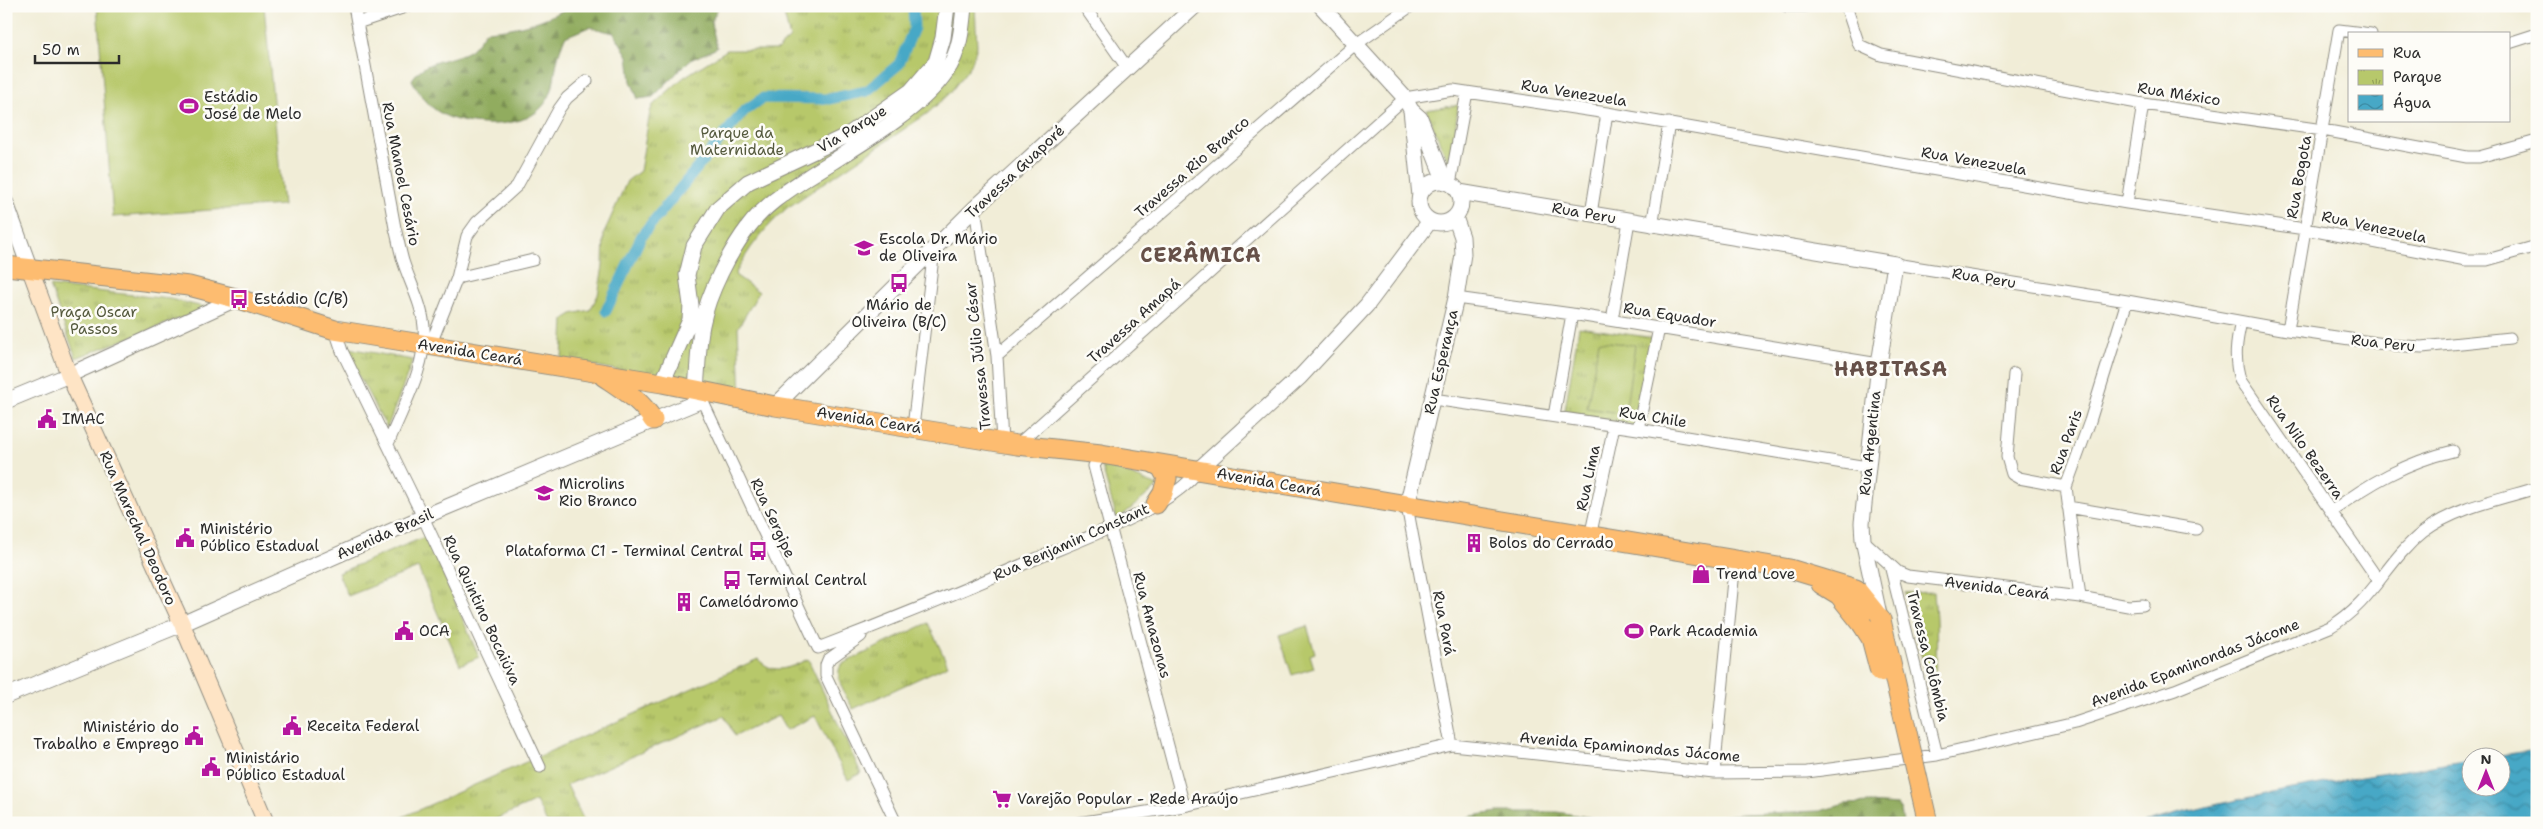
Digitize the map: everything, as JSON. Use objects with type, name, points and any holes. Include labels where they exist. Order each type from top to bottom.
[{"type":"main road","name":"Avenida Ceará","points":[[6,266],[189,286],[238,298],[335,330],[662,383],[699,397],[753,400],[776,406],[913,428],[1010,443],[1101,454],[1805,572],[1856,589],[1872,622]]},
{"type":"main road","name":"Rua Marechal Deodoro","points":[[30,269],[69,375],[182,624],[266,823]]},
{"type":"main road","points":[[598,372],[641,403],[653,420]]},
{"type":"main road","points":[[1154,463],[1161,467],[1167,478],[1163,493],[1156,504]]},
{"type":"main road","points":[[1805,572],[1839,595],[1872,622],[1928,823]]},
{"type":"main road","points":[[1872,622],[1876,653],[1896,730],[1916,823]]},
{"type":"street","name":"Rua Manoel Cesário","points":[[354,6],[395,228],[403,262],[422,314],[427,345]]},
{"type":"street","points":[[357,23],[408,6]]},
{"type":"street","name":"Via Parque","points":[[662,383],[690,320],[691,305],[687,275],[694,246],[706,224],[735,191],[769,171],[848,135],[911,91],[936,62],[943,38],[947,6]]},
{"type":"street","name":"Via Parque","points":[[699,397],[702,324],[717,283],[736,244],[750,224],[781,195],[892,121],[930,91],[947,71],[955,53],[962,33],[964,6]]},
{"type":"street","points":[[1084,6],[1128,69]]},
{"type":"street","name":"Travessa Guaporé","points":[[776,406],[975,208],[1051,136],[1128,69],[1195,6]]},
{"type":"street","points":[[1321,6],[1356,45],[1408,104],[1420,118],[1461,208],[1456,217],[1444,223],[1430,221],[1421,210],[1408,104]]},
{"type":"street","name":"Travessa Rio Branco","points":[[997,356],[1356,45],[1411,6]]},
{"type":"street","points":[[1786,6],[1806,6]]},
{"type":"street","name":"Rua México","points":[[1846,6],[1854,35],[1859,45],[1881,55],[2143,104],[2323,130],[2467,157],[2479,157],[2537,141]]},
{"type":"street","name":"Rua Bogota","points":[[2288,330],[2339,30],[2355,32]]},
{"type":"street","points":[[2510,43],[2537,34]]},
{"type":"street","points":[[388,444],[427,345],[457,278],[467,236],[477,222],[517,186],[558,109],[567,98],[587,81]]},
{"type":"street","name":"Rua Venezuela","points":[[1408,104],[1454,90],[1669,123],[2127,202],[2305,228],[2466,260],[2487,260],[2537,246]]},
{"type":"street","points":[[1451,186],[1467,92]]},
{"type":"street","name":"Travessa Amapá","points":[[1010,443],[1408,104]]},
{"type":"street","points":[[2127,202],[2143,104]]},
{"type":"street","points":[[1591,214],[1607,113]]},
{"type":"street","points":[[1652,226],[1669,123]]},
{"type":"street","points":[[1420,196],[1427,186],[1439,181],[1451,186]]},
{"type":"street","name":"Rua Peru","points":[[1451,186],[1652,226],[2127,301],[2288,330],[2382,344],[2422,347],[2510,338]]},
{"type":"street","name":"Rua Marechal Deodoro","points":[[6,203],[30,269]]},
{"type":"street","name":"Travessa Júlio César","points":[[975,208],[1010,443]]},
{"type":"street","name":"Rua Esperança","points":[[1407,506],[1456,298],[1463,254],[1462,237],[1456,217]]},
{"type":"street","name":"Rua Benjamin Constant","points":[[818,648],[869,630],[1111,527],[1184,488],[1198,470],[1266,410],[1367,305],[1430,221]]},
{"type":"street","points":[[1612,320],[1629,221]]},
{"type":"street","points":[[913,428],[934,249]]},
{"type":"street","points":[[457,278],[533,260]]},
{"type":"street","name":"Rua Argentina","points":[[1872,622],[1862,523],[1879,364],[1895,264]]},
{"type":"street","points":[[687,275],[694,283],[701,286],[709,287],[717,283]]},
{"type":"street","points":[[6,401],[69,375],[238,298]]},
{"type":"street","name":"Rua Equador","points":[[1456,298],[1612,320],[1879,364]]},
{"type":"street","name":"Rua Paris","points":[[2080,597],[2066,487],[2077,462],[2127,301]]},
{"type":"street","points":[[1554,416],[1572,314]]},
{"type":"street","name":"Rua Nilo Bezerra","points":[[2241,322],[2236,345],[2235,363],[2240,380],[2379,581]]},
{"type":"street","points":[[1638,429],[1659,328]]},
{"type":"street","name":"Rua Quintino Bocaiúva","points":[[335,330],[342,350],[423,517],[540,767]]},
{"type":"street","points":[[2014,374],[2007,457],[2012,474],[2019,478],[2066,487]]},
{"type":"street","name":"Avenida Brasil","points":[[6,696],[182,624],[423,517],[653,420],[699,397]]},
{"type":"street","name":"Rua Sergipe","points":[[699,397],[818,648]]},
{"type":"street","name":"Rua Chile","points":[[1433,399],[1638,429],[1867,467]]},
{"type":"street","name":"Rua Lima","points":[[1590,537],[1614,426]]},
{"type":"street","points":[[2331,512],[2362,488],[2398,470],[2430,457],[2453,451]]},
{"type":"street","name":"Rua Amazonas","points":[[1101,454],[1094,466],[1184,806]]},
{"type":"street","name":"Avenida Epaminondas Jácome","points":[[1078,823],[1184,806],[1452,745],[1714,773],[1807,772],[1937,755],[2075,723],[2184,686],[2330,627],[2353,612],[2409,545],[2440,521],[2537,488]]},
{"type":"street","name":"Rua Pará","points":[[1407,506],[1452,745]]},
{"type":"street","points":[[2068,507],[2196,529]]},
{"type":"street","name":"Avenida Ceará","points":[[1863,540],[1890,566],[1908,576],[2080,597],[2128,606],[2143,605]]},
{"type":"street","points":[[1714,773],[1735,560]]},
{"type":"street","name":"Travessa Colômbia","points":[[1890,566],[1937,755]]},
{"type":"street","name":"Rua Benjamin Constant","points":[[869,630],[834,655],[826,665],[826,676],[896,823]]},
{"type":"green space","name":"Estádio José de Melo","points":[[97,6],[264,6],[283,205],[113,217]]},
{"type":"green space","points":[[571,6],[719,6],[711,22],[717,48],[690,60],[653,97],[638,99],[631,81],[628,56],[614,33],[589,27],[565,37],[558,56],[551,92],[541,108],[532,115],[507,123],[478,124],[464,122],[442,114],[428,103],[412,80],[423,68],[470,50],[486,31],[530,24]]},
{"type":"green space","name":"Parque da Maternidade","points":[[782,6],[975,6],[977,46],[971,65],[949,94],[928,113],[787,208],[751,247],[735,275],[759,292],[738,328],[741,395],[562,359],[564,319],[572,314],[590,310],[598,295],[603,266],[604,233],[627,181],[640,171],[650,112],[653,105],[684,77],[727,50],[777,50],[790,38]]},
{"type":"green space","points":[[1458,105],[1451,169],[1426,110]]},
{"type":"green space","name":"Praça Oscar Passos","points":[[50,286],[170,299],[208,308],[76,358]]},
{"type":"green space","points":[[1579,327],[1654,338],[1636,426],[1564,415]]},
{"type":"green space","points":[[1599,341],[1635,345],[1625,414],[1587,408]]},
{"type":"green space","points":[[343,347],[413,360],[387,428]]},
{"type":"green space","points":[[1101,463],[1158,486],[1117,520]]},
{"type":"green space","points":[[427,536],[479,657],[460,665],[418,568],[348,596],[338,573]]},
{"type":"green space","points":[[1934,592],[1936,655],[1931,693],[1905,593]]},
{"type":"green space","points":[[928,623],[948,665],[853,709],[844,693],[840,680],[839,669],[842,664]]},
{"type":"green space","points":[[1307,626],[1315,653],[1310,655],[1314,668],[1292,675],[1279,635]]},
{"type":"green space","points":[[758,659],[770,667],[782,669],[808,659],[861,773],[848,780],[815,716],[786,730],[778,716],[735,736],[724,716],[567,785],[585,823],[547,823],[536,801],[487,823],[389,823]]},
{"type":"green space","points":[[1871,803],[1897,805],[1901,811],[1903,823],[1664,823],[1742,814],[1820,811],[1845,804]]},
{"type":"green space","points":[[1498,812],[1557,812],[1612,821],[1664,823],[1455,823],[1471,816]]},
{"type":"water","points":[[2537,750],[2537,823],[2143,823],[2264,794],[2460,762],[2460,796],[2510,796],[2510,754]]},
{"type":"waterway","points":[[606,311],[642,235],[744,111],[763,98],[829,99],[867,91],[899,64],[914,28],[913,6]]},
{"type":"place","name":"Estádio José de Melo","points":[[189,106]]},
{"type":"place","name":"Escola Dr. Mário de Oliveira","points":[[864,248]]},
{"type":"place","name":"Mário de Oliveira (B/C)","points":[[899,283]]},
{"type":"place","name":"Estádio (C/B)","points":[[239,299]]},
{"type":"place","name":"IMAC","points":[[47,419]]},
{"type":"place","name":"Microlins Rio Branco","points":[[544,493]]},
{"type":"place","name":"Ministério Público Estadual","points":[[185,538]]},
{"type":"place","name":"Bolos do Cerrado","points":[[1474,543]]},
{"type":"place","name":"Plataforma C1 - Terminal Central","points":[[758,551]]},
{"type":"place","name":"Trend Love","points":[[1701,574]]},
{"type":"place","name":"Terminal Central","points":[[732,580]]},
{"type":"place","name":"Camelódromo","points":[[684,602]]},
{"type":"place","name":"OCA","points":[[404,631]]},
{"type":"place","name":"Park Academia","points":[[1634,631]]},
{"type":"place","name":"Receita Federal","points":[[292,726]]},
{"type":"place","name":"Ministério do Trabalho e Emprego","points":[[194,736]]},
{"type":"place","name":"Ministário Público Estadual","points":[[211,767]]},
{"type":"place","name":"Varejão Popular - Rede Araújo","points":[[1002,799]]},
{"type":"district","name":"CERÂMICA","points":[[1201,255]]},
{"type":"district","name":"HABITASA","points":[[1891,369]]}]
